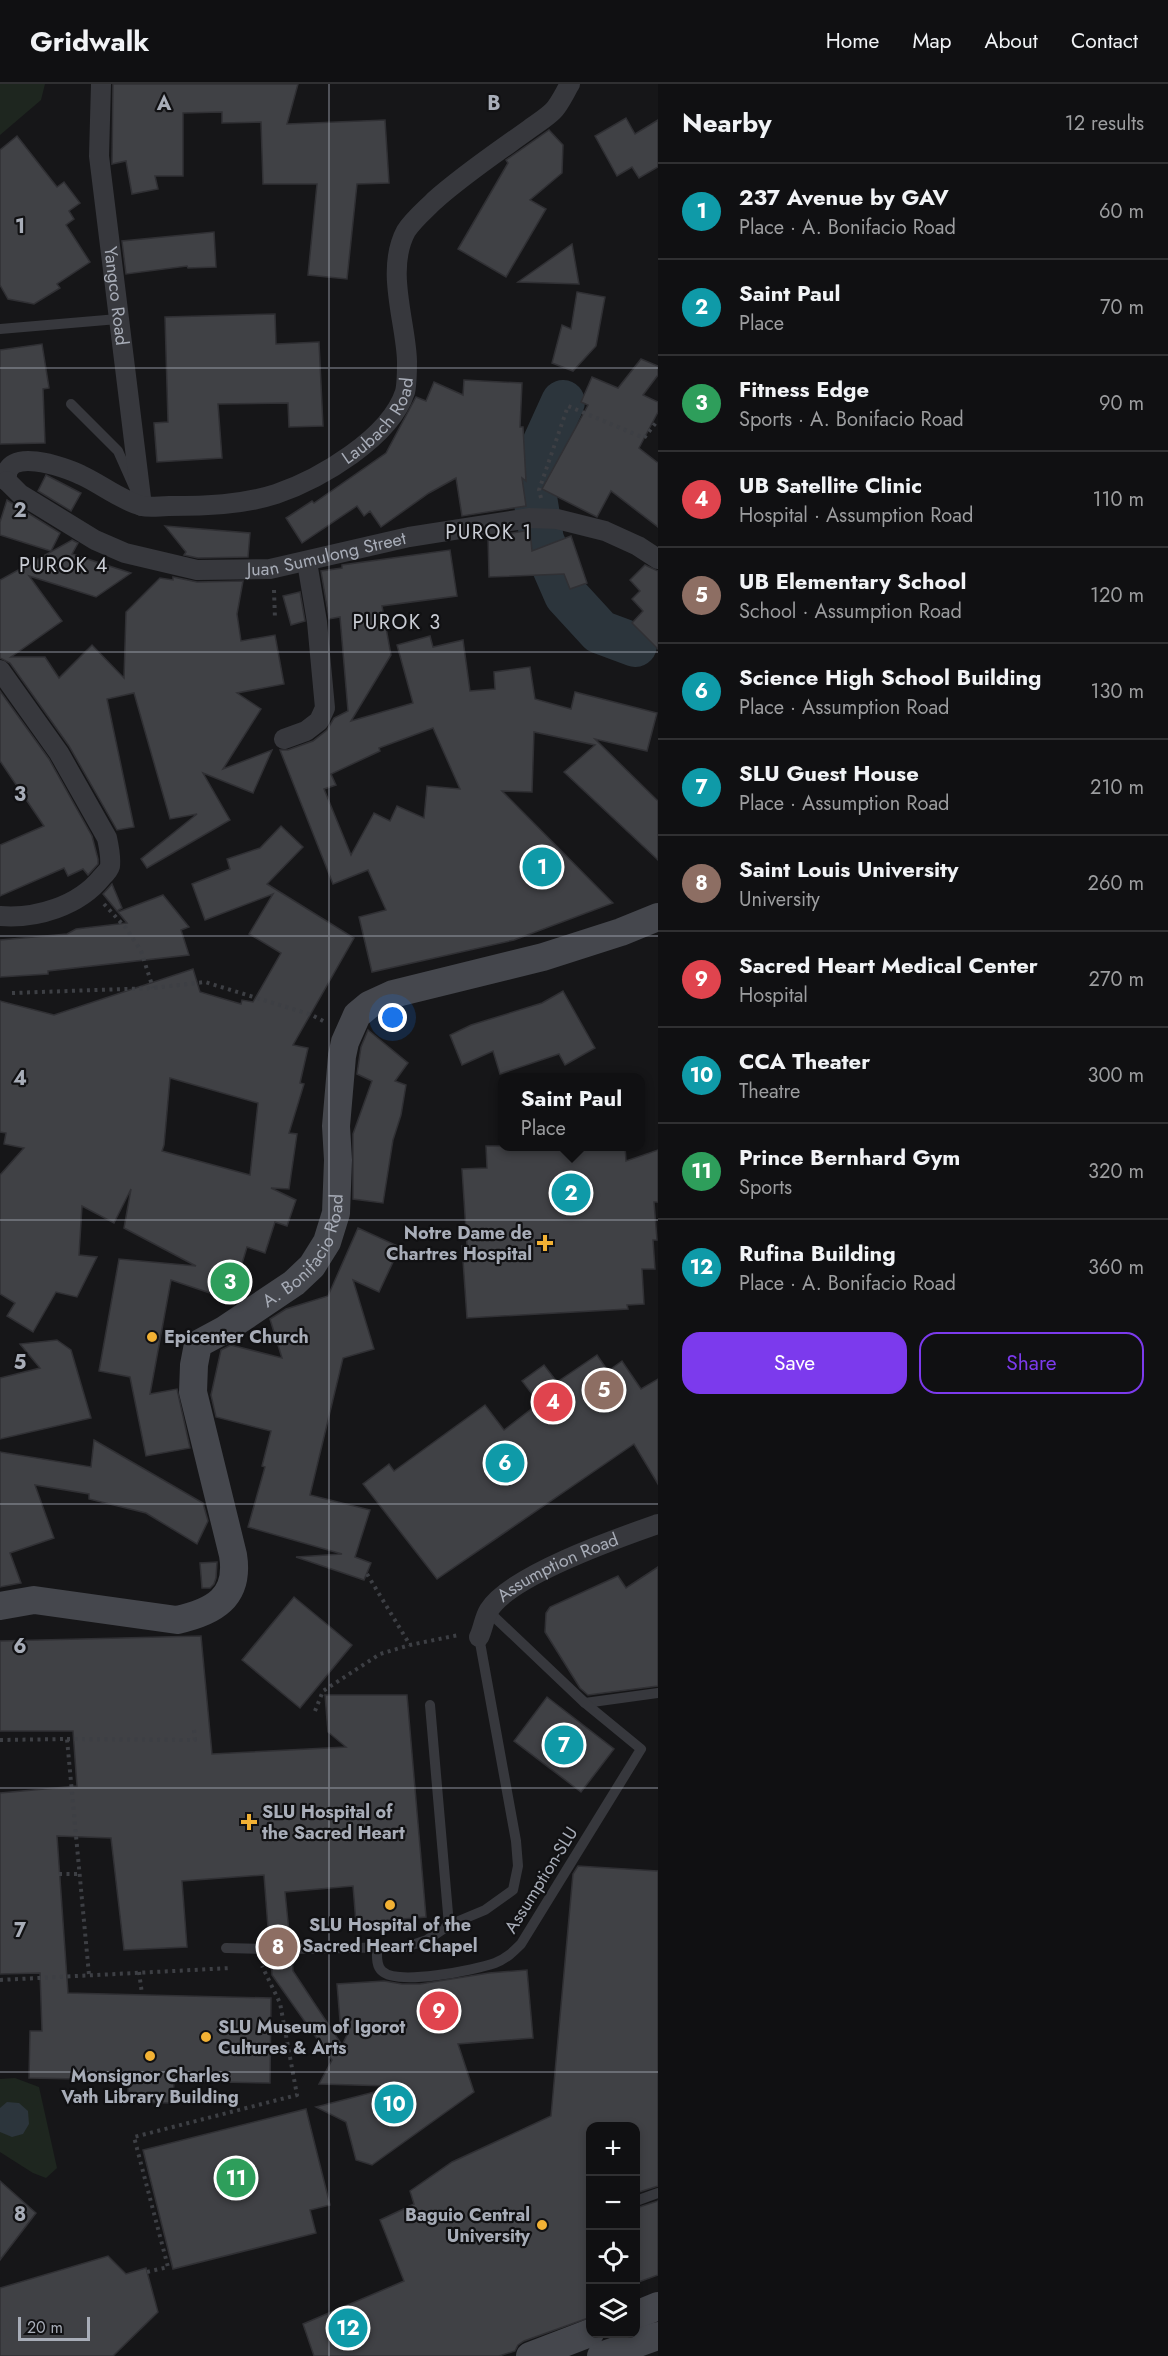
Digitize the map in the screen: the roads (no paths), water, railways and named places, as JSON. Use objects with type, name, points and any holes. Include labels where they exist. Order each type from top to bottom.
[{"type":"main road","name":"A. Bonifacio Road","points":[[0,1606],[34,1600],[177,1620],[199,1615],[219,1604],[227,1595],[235,1567],[193,1392],[194,1365],[198,1344],[224,1330],[294,1283],[312,1266],[327,1242],[336,1213],[338,1161],[336,1126],[342,1056],[345,1042],[357,1015],[369,1005],[393,994],[543,957],[621,932],[658,917]]},
{"type":"main road","points":[[640,2313],[658,2306]]},
{"type":"main road","points":[[530,2356],[586,2335]]},
{"type":"main road","points":[[601,2356],[658,2336]]},
{"type":"street","name":"Yangco Road","points":[[101,84],[99,156],[142,506]]},
{"type":"street","name":"Laubach Road","points":[[4,480],[10,466],[19,461],[38,462],[80,474],[142,506],[198,506],[244,502],[277,494],[335,465],[367,443],[390,419],[405,392],[407,360],[398,306],[397,278],[400,251],[406,231],[423,211],[460,178],[554,111],[570,84]]},
{"type":"street","name":"Juan Sumulong Street","points":[[4,480],[20,494],[95,540],[125,553],[197,570],[270,569],[409,537],[530,518],[554,518],[605,531],[638,546],[658,559]]},
{"type":"street","points":[[284,739],[306,732],[319,721],[325,708],[315,602],[307,562]]},
{"type":"street","points":[[0,670],[59,753],[107,838],[110,851],[110,868],[92,890],[74,902],[20,918],[0,916]]},
{"type":"street","name":"Assumption Road","points":[[474,1636],[488,1611],[503,1595],[529,1578],[603,1544],[658,1524]]},
{"type":"lane","points":[[0,328],[118,319]]},
{"type":"lane","points":[[71,404],[118,451],[142,506]]},
{"type":"lane","name":"Assumption-SLU","points":[[377,1949],[378,1965],[382,1971],[393,1977],[416,1977],[496,1962],[511,1955],[521,1944],[641,1749],[585,1703],[488,1611]]},
{"type":"lane","name":"Assumption-SLU","points":[[291,1949],[406,1947],[427,1940],[449,1925],[485,1910],[513,1890],[518,1866],[511,1812],[474,1636]]},
{"type":"lane","points":[[585,1703],[658,1693]]},
{"type":"lane","points":[[430,1705],[449,1925]]},
{"type":"lane","points":[[226,1948],[270,1949]]},
{"type":"lane","points":[[640,2200],[658,2193]]},
{"type":"waterway","points":[[563,402],[543,446],[535,497],[542,540],[566,595],[600,632],[635,645]]},
{"type":"place","name":"237 Avenue by GAV","points":[[542,867]]},
{"type":"place","name":"Saint Paul","points":[[571,1193]]},
{"type":"place","name":"Notre Dame de Chartres Hospital","points":[[545,1243]]},
{"type":"place","name":"Fitness Edge","points":[[230,1282]]},
{"type":"place","name":"Epicenter Church","points":[[152,1337]]},
{"type":"place","name":"UB Elementary School","points":[[604,1390]]},
{"type":"place","name":"UB Satellite Clinic","points":[[553,1402]]},
{"type":"place","name":"Science High School Building","points":[[505,1463]]},
{"type":"place","name":"SLU Guest House","points":[[564,1745]]},
{"type":"place","name":"SLU Hospital of the Sacred Heart","points":[[249,1822]]},
{"type":"place","name":"SLU Hospital of the Sacred Heart Chapel","points":[[390,1905]]},
{"type":"place","name":"Saint Louis University","points":[[278,1947]]},
{"type":"place","name":"Sacred Heart Medical Center","points":[[439,2011]]},
{"type":"place","name":"SLU Museum of Igorot Cultures & Arts","points":[[206,2037]]},
{"type":"place","name":"Monsignor Charles Vath Library Building","points":[[150,2056]]},
{"type":"place","name":"CCA Theater","points":[[394,2104]]},
{"type":"place","name":"Prince Bernhard Gym","points":[[236,2178]]},
{"type":"place","name":"Baguio Central University","points":[[542,2225]]},
{"type":"place","name":"Rufina Building","points":[[348,2328]]},
{"type":"district","name":"PUROK 1","points":[[489,532]]},
{"type":"district","name":"PUROK 4","points":[[64,565]]},
{"type":"district","name":"PUROK 3","points":[[397,622]]}]
